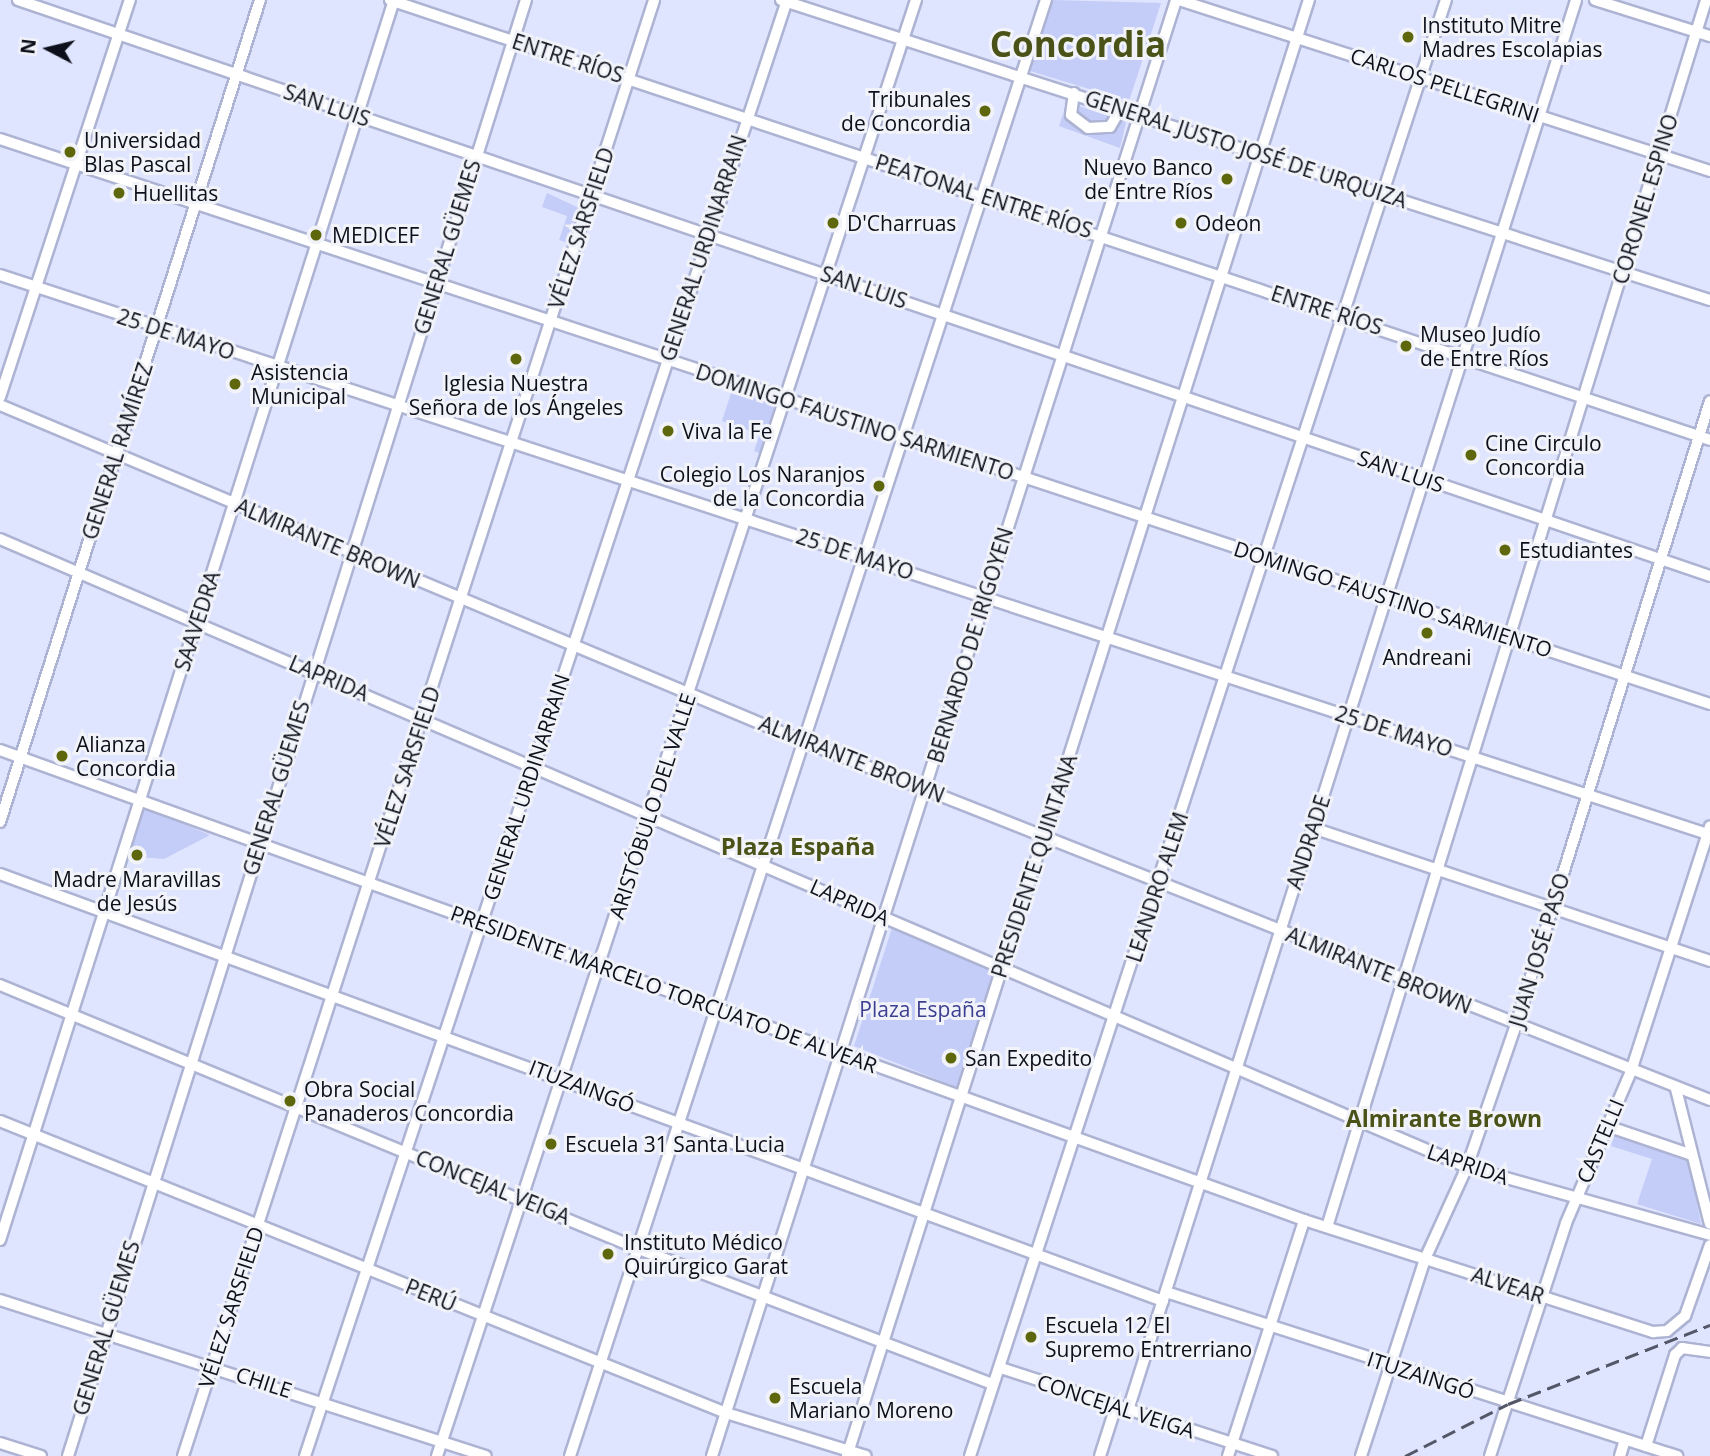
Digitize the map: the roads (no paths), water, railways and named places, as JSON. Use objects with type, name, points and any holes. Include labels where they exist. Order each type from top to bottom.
[{"type":"street","name":"SAN LUIS","points":[[18,0],[1710,576]]},
{"type":"street","points":[[0,397],[130,0]]},
{"type":"street","name":"GENERAL RAMÍREZ","points":[[0,822],[260,0]]},
{"type":"street","name":"ENTRE RÍOS","points":[[393,0],[746,117]]},
{"type":"street","name":"SAAVEDRA","points":[[0,1237],[393,0]]},
{"type":"street","name":"GENERAL GÜEMES","points":[[68,1456],[104,1329],[526,0]]},
{"type":"street","name":"VÉLEZ SARSFIELD","points":[[183,1456],[654,0]]},
{"type":"street","name":"ARISTÓBULO DEL VALLE","points":[[437,1456],[916,0]]},
{"type":"street","points":[[570,1456],[1046,0]]},
{"type":"street","name":"CARLOS PELLEGRINI","points":[[1177,0],[1710,171]]},
{"type":"street","name":"BERNARDO DE IRIGOYEN","points":[[712,1456],[842,1053],[1060,355],[1177,0]]},
{"type":"street","name":"PRESIDENTE QUINTANA","points":[[848,1453],[1309,0]]},
{"type":"street","name":"LEANDRO ALEM","points":[[970,1456],[989,1384],[1000,1368],[1076,1138],[1301,437],[1344,315],[1446,0]]},
{"type":"street","name":"ANDRADE","points":[[1128,1410],[1576,0]]},
{"type":"street","points":[[1595,0],[1710,36]]},
{"type":"street","name":"CORONEL ESPINO","points":[[1327,1227],[1706,0]]},
{"type":"street","name":"GENERAL JUSTO JOSÉ DE URQUIZA","points":[[785,1],[1139,113],[1710,300]]},
{"type":"street","name":"GENERAL URDINARRAIN","points":[[305,1456],[785,1]]},
{"type":"street","points":[[1074,93],[1071,115],[1088,128],[1110,127],[1121,108]]},
{"type":"street","name":"PEATONAL ENTRE RÍOS","points":[[746,117],[1221,276]]},
{"type":"street","name":"DOMINGO FAUSTINO SARMIENTO","points":[[0,139],[435,285],[1710,704]]},
{"type":"street","name":"25 DE MAYO","points":[[0,275],[628,478],[1587,795],[1709,832]]},
{"type":"street","name":"ENTRE RÍOS","points":[[1221,276],[1344,315],[1710,440]]},
{"type":"street","name":"JUAN JOSÉ PASO","points":[[1361,1456],[1425,1259],[1467,1167],[1516,1025],[1710,401]]},
{"type":"street","name":"ALMIRANTE BROWN","points":[[0,405],[461,599],[690,691],[805,742],[1676,1089],[1710,1100]]},
{"type":"street","name":"LAPRIDA","points":[[0,539],[423,717],[1236,1070],[1467,1167],[1710,1235]]},
{"type":"street","name":"PRESIDENTE MARCELO TORCUATO DE ALVEAR","points":[[0,751],[1327,1227]]},
{"type":"street","points":[[1313,828],[1710,961]]},
{"type":"street","name":"CASTELLI","points":[[1490,1456],[1576,1199],[1631,1071],[1709,832]]},
{"type":"street","name":"ITUZAINGÓ","points":[[0,874],[445,1034],[1037,1255],[1677,1456]]},
{"type":"street","name":"CONCEJAL VEIGA","points":[[0,985],[639,1249],[882,1345],[989,1384]]},
{"type":"street","points":[[1676,1089],[1710,1224]]},
{"type":"street","name":"PERÚ","points":[[0,1121],[726,1413],[848,1453],[866,1456]]},
{"type":"street","points":[[1606,1126],[1692,1155]]},
{"type":"street","points":[[1228,1456],[1304,1220]]},
{"type":"street","name":"ALVEAR","points":[[1327,1227],[1653,1332],[1667,1331],[1685,1316],[1710,1245]]},
{"type":"street","name":"CHILE","points":[[0,1300],[104,1329],[486,1456]]},
{"type":"street","points":[[1646,1446],[1682,1348],[1710,1352]]},
{"type":"street","name":"CONCEJAL VEIGA","points":[[1000,1368],[1272,1456]]},
{"type":"street","points":[[1100,1456],[1116,1406]]},
{"type":"street","points":[[1620,1456],[1625,1440]]},
{"type":"street","points":[[0,1443],[41,1456]]},
{"type":"railway","points":[[1405,1456],[1508,1404],[1710,1325]]},
{"type":"place","name":"Instituto Mitre Madres Escolapias","points":[[1408,37]]},
{"type":"place","name":"Tribunales de Concordia","points":[[985,111]]},
{"type":"place","name":"Universidad Blas Pascal","points":[[70,152]]},
{"type":"place","name":"Nuevo Banco de Entre Ríos","points":[[1227,179]]},
{"type":"place","name":"Huellitas","points":[[119,193]]},
{"type":"place","name":"D'Charruas","points":[[833,223]]},
{"type":"place","name":"Odeon","points":[[1181,223]]},
{"type":"place","name":"MEDICEF","points":[[316,235]]},
{"type":"place","name":"Museo Judío de Entre Ríos","points":[[1406,346]]},
{"type":"place","name":"Iglesia Nuestra Señora de los Ángeles","points":[[516,359]]},
{"type":"place","name":"Asistencia Municipal","points":[[235,384]]},
{"type":"place","name":"Viva la Fe","points":[[668,431]]},
{"type":"place","name":"Cine Circulo Concordia","points":[[1471,455]]},
{"type":"place","name":"Colegio Los Naranjos de la Concordia","points":[[879,486]]},
{"type":"place","name":"Estudiantes","points":[[1505,550]]},
{"type":"place","name":"Andreani","points":[[1427,633]]},
{"type":"place","name":"Alianza Concordia","points":[[62,756]]},
{"type":"place","name":"Madre Maravillas de Jesús","points":[[137,855]]},
{"type":"place","name":"San Expedito","points":[[951,1058]]},
{"type":"place","name":"Obra Social Panaderos Concordia","points":[[290,1101]]},
{"type":"place","name":"Escuela 31 Santa Lucia","points":[[551,1144]]},
{"type":"place","name":"Instituto Médico Quirúrgico Garat","points":[[608,1254]]},
{"type":"place","name":"Escuela 12 El Supremo Entrerriano","points":[[1031,1337]]},
{"type":"place","name":"Escuela Mariano Moreno","points":[[775,1398]]},
{"type":"district","name":"Concordia","points":[[1078,44]]},
{"type":"district","name":"Plaza España","points":[[798,846]]},
{"type":"district","name":"Almirante Brown","points":[[1444,1118]]}]
